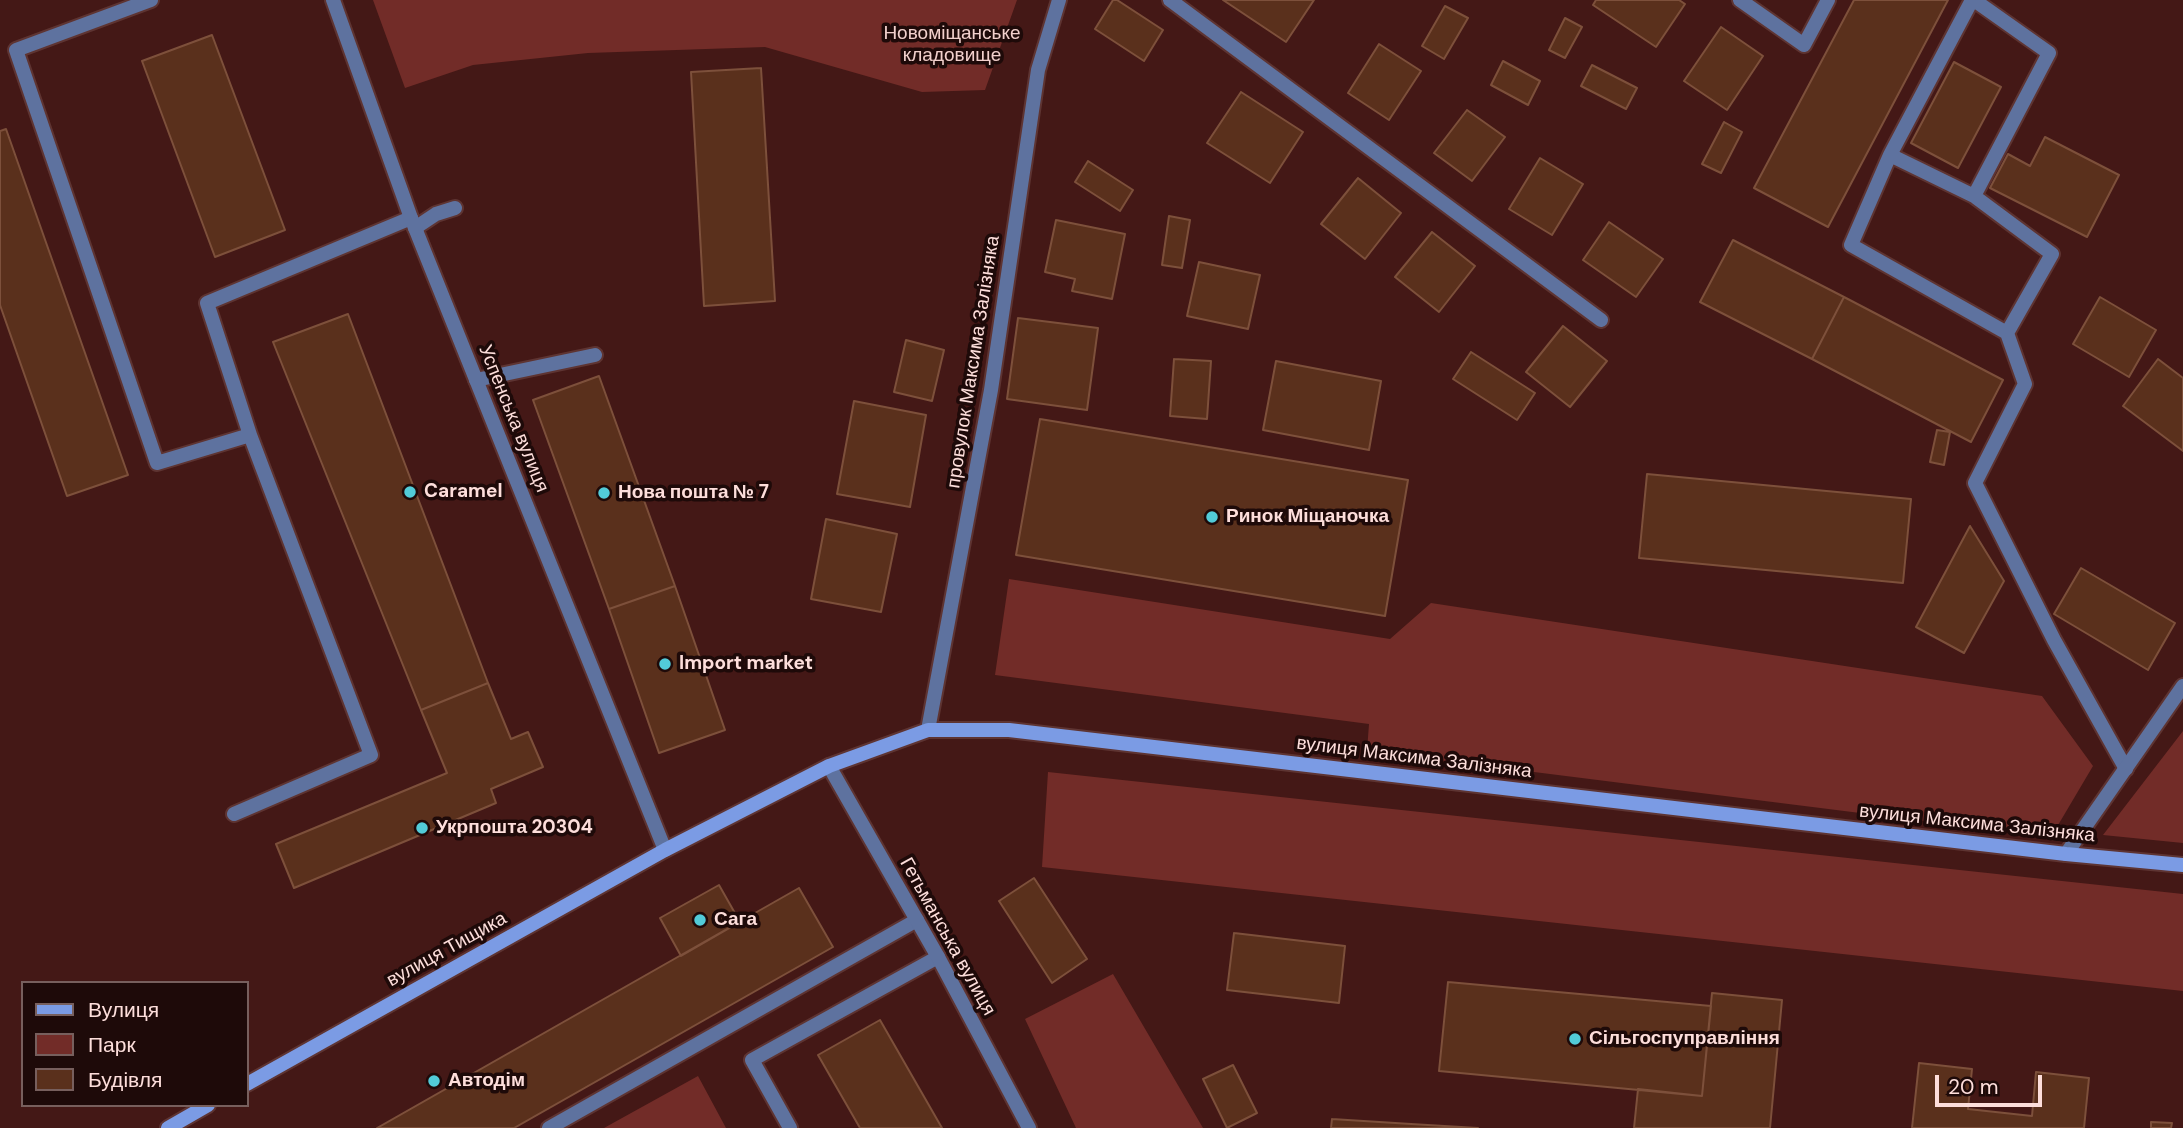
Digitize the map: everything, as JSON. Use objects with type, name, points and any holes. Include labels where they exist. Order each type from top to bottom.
[{"type":"main road","name":"вулиця Максима Залізняка","points":[[665,850],[829,766],[928,730],[1009,730],[2066,854],[2183,865]]},
{"type":"main road","name":"вулиця Тищика","points":[[248,1083],[665,850]]},
{"type":"main road","points":[[168,1128],[205,1107]]},
{"type":"street","points":[[151,0],[16,50],[157,463],[250,435]]},
{"type":"street","name":"Успенська вулиця","points":[[333,0],[413,223],[665,850]]},
{"type":"street","name":"провулок Максима Залізняка","points":[[928,730],[991,390],[1038,70],[1059,0]]},
{"type":"street","points":[[1170,0],[1601,320]]},
{"type":"street","points":[[1740,0],[1804,45],[1828,0]]},
{"type":"street","points":[[1973,196],[2049,53],[1973,0],[1889,155],[1851,245],[2007,333],[2025,384],[1975,483],[2054,640],[2126,769]]},
{"type":"street","points":[[1889,155],[1973,196],[2052,254],[2007,333]]},
{"type":"street","points":[[234,814],[371,755],[250,435],[207,303],[455,208]]},
{"type":"street","points":[[476,380],[595,355]]},
{"type":"street","points":[[2066,854],[2181,693]]},
{"type":"street","name":"Гетьманська вулиця","points":[[829,766],[918,920],[1029,1128]]},
{"type":"street","points":[[549,1128],[918,920]]},
{"type":"street","points":[[790,1128],[752,1060],[938,957]]},
{"type":"green space","name":"Новоміщанське кладовище","points":[[373,0],[1017,0],[985,90],[922,92],[765,47],[588,53],[473,65],[405,88]]},
{"type":"green space","points":[[1009,579],[1390,639],[1431,603],[2042,696],[2093,766],[2051,837],[1367,751],[1369,724],[995,675]]},
{"type":"green space","points":[[2183,731],[2183,843],[2103,835]]},
{"type":"green space","points":[[1048,772],[2183,894],[2183,991],[1042,867]]},
{"type":"green space","points":[[1113,974],[1203,1128],[1076,1128],[1025,1019]]},
{"type":"green space","points":[[698,1076],[726,1128],[604,1128]]},
{"type":"building","points":[[1113,0],[1163,30],[1144,61],[1095,29]]},
{"type":"building","points":[[1223,0],[1314,0],[1286,42]]},
{"type":"building","points":[[1596,0],[1679,0],[1685,4],[1656,47],[1593,5]]},
{"type":"building","points":[[1854,0],[1948,0],[1828,227],[1754,188]]},
{"type":"building","points":[[1445,6],[1468,18],[1444,59],[1422,46]]},
{"type":"building","points":[[1565,18],[1582,27],[1565,58],[1549,50]]},
{"type":"building","points":[[1721,27],[1763,56],[1727,110],[1684,81]]},
{"type":"building","points":[[212,35],[285,230],[215,257],[142,61]]},
{"type":"building","points":[[1379,44],[1421,71],[1389,120],[1348,93]]},
{"type":"building","points":[[1503,61],[1540,81],[1528,105],[1491,85]]},
{"type":"building","points":[[1954,62],[2001,87],[1958,168],[1911,143]]},
{"type":"building","points":[[1592,65],[1637,88],[1626,109],[1581,86]]},
{"type":"building","points":[[761,68],[775,301],[704,306],[691,72]]},
{"type":"building","points":[[1241,92],[1303,132],[1270,183],[1207,143]]},
{"type":"building","points":[[1467,110],[1505,137],[1472,181],[1434,153]]},
{"type":"building","points":[[1724,122],[1742,132],[1721,173],[1702,164]]},
{"type":"building","points":[[6,129],[128,475],[67,496],[0,305],[0,131]]},
{"type":"building","points":[[2045,137],[2119,175],[2087,237],[1990,188],[2008,154],[2030,166]]},
{"type":"building","points":[[1540,158],[1583,184],[1552,235],[1509,209]]},
{"type":"building","points":[[1088,161],[1133,190],[1120,211],[1075,182]]},
{"type":"building","points":[[1358,178],[1401,213],[1365,259],[1321,224]]},
{"type":"building","points":[[1169,216],[1190,220],[1182,268],[1162,265]]},
{"type":"building","points":[[1056,220],[1125,234],[1112,299],[1072,291],[1075,279],[1045,272]]},
{"type":"building","points":[[1609,222],[1663,259],[1636,297],[1583,260]]},
{"type":"building","points":[[1432,232],[1475,266],[1439,312],[1395,277]]},
{"type":"building","points":[[1733,240],[1844,297],[1812,359],[1700,302]]},
{"type":"building","points":[[1199,262],[1260,275],[1248,329],[1187,316]]},
{"type":"building","points":[[1844,297],[2003,380],[1971,442],[1812,359]]},
{"type":"building","points":[[2100,297],[2156,330],[2129,377],[2073,344]]},
{"type":"building","points":[[348,314],[488,683],[421,710],[273,342]]},
{"type":"building","points":[[1018,318],[1098,328],[1087,410],[1007,399]]},
{"type":"building","points":[[1563,326],[1607,361],[1570,407],[1526,372]]},
{"type":"building","points":[[906,340],[944,350],[932,401],[894,392]]},
{"type":"building","points":[[1471,352],[1535,393],[1517,420],[1453,379]]},
{"type":"building","points":[[1174,359],[1211,361],[1207,419],[1170,416]]},
{"type":"building","points":[[2158,359],[2183,378],[2183,451],[2123,406]]},
{"type":"building","points":[[1276,361],[1381,381],[1369,450],[1263,430]]},
{"type":"building","name":"Нова пошта № 7","points":[[599,376],[675,586],[609,609],[533,400]]},
{"type":"building","points":[[854,401],[926,415],[910,507],[837,494]]},
{"type":"building","name":"Ринок Міщаночка","points":[[1040,419],[1408,480],[1385,616],[1016,555]]},
{"type":"building","points":[[1937,430],[1950,432],[1944,465],[1930,462]]},
{"type":"building","points":[[1647,474],[1911,499],[1903,583],[1639,558]]},
{"type":"building","points":[[826,519],[897,534],[881,612],[811,599]]},
{"type":"building","points":[[1970,526],[2004,581],[1964,653],[1916,627]]},
{"type":"building","points":[[2081,568],[2175,623],[2148,670],[2054,614]]},
{"type":"building","name":"Import market","points":[[675,586],[725,730],[659,753],[609,609]]},
{"type":"building","points":[[488,683],[511,739],[528,732],[543,767],[491,789],[496,803],[294,888],[276,844],[447,773],[421,710]]},
{"type":"building","points":[[1034,878],[1087,959],[1052,983],[999,901]]},
{"type":"building","name":"Сага","points":[[719,885],[740,922],[681,956],[660,918]]},
{"type":"building","points":[[799,888],[833,947],[514,1128],[377,1128]]},
{"type":"building","points":[[1234,933],[1345,946],[1339,1003],[1227,990]]},
{"type":"building","name":"Сільгоспуправління","points":[[1448,982],[1711,1006],[1702,1096],[1439,1071]]},
{"type":"building","points":[[1712,993],[1782,1000],[1770,1128],[1634,1128],[1638,1089],[1702,1096]]},
{"type":"building","points":[[880,1020],[942,1128],[860,1128],[818,1055]]},
{"type":"building","points":[[1919,1063],[1972,1069],[1968,1109],[2032,1116],[2036,1072],[2089,1078],[2084,1128],[1912,1128]]},
{"type":"building","points":[[1233,1065],[1257,1113],[1227,1128],[1203,1079]]},
{"type":"building","points":[[1332,1119],[1411,1124],[1478,1128],[1331,1128]]},
{"type":"building","points":[[2151,1122],[2172,1123],[2171,1128],[2151,1128]]},
{"type":"place","name":"Caramel","points":[[410,492]]},
{"type":"place","name":"Нова пошта № 7","points":[[604,493]]},
{"type":"place","name":"Ринок Міщаночка","points":[[1212,517]]},
{"type":"place","name":"Import market","points":[[665,664]]},
{"type":"place","name":"Укрпошта 20304","points":[[422,828]]},
{"type":"place","name":"Сага","points":[[700,920]]},
{"type":"place","name":"Сільгоспуправління","points":[[1575,1039]]},
{"type":"place","name":"Автодім","points":[[434,1081]]}]
